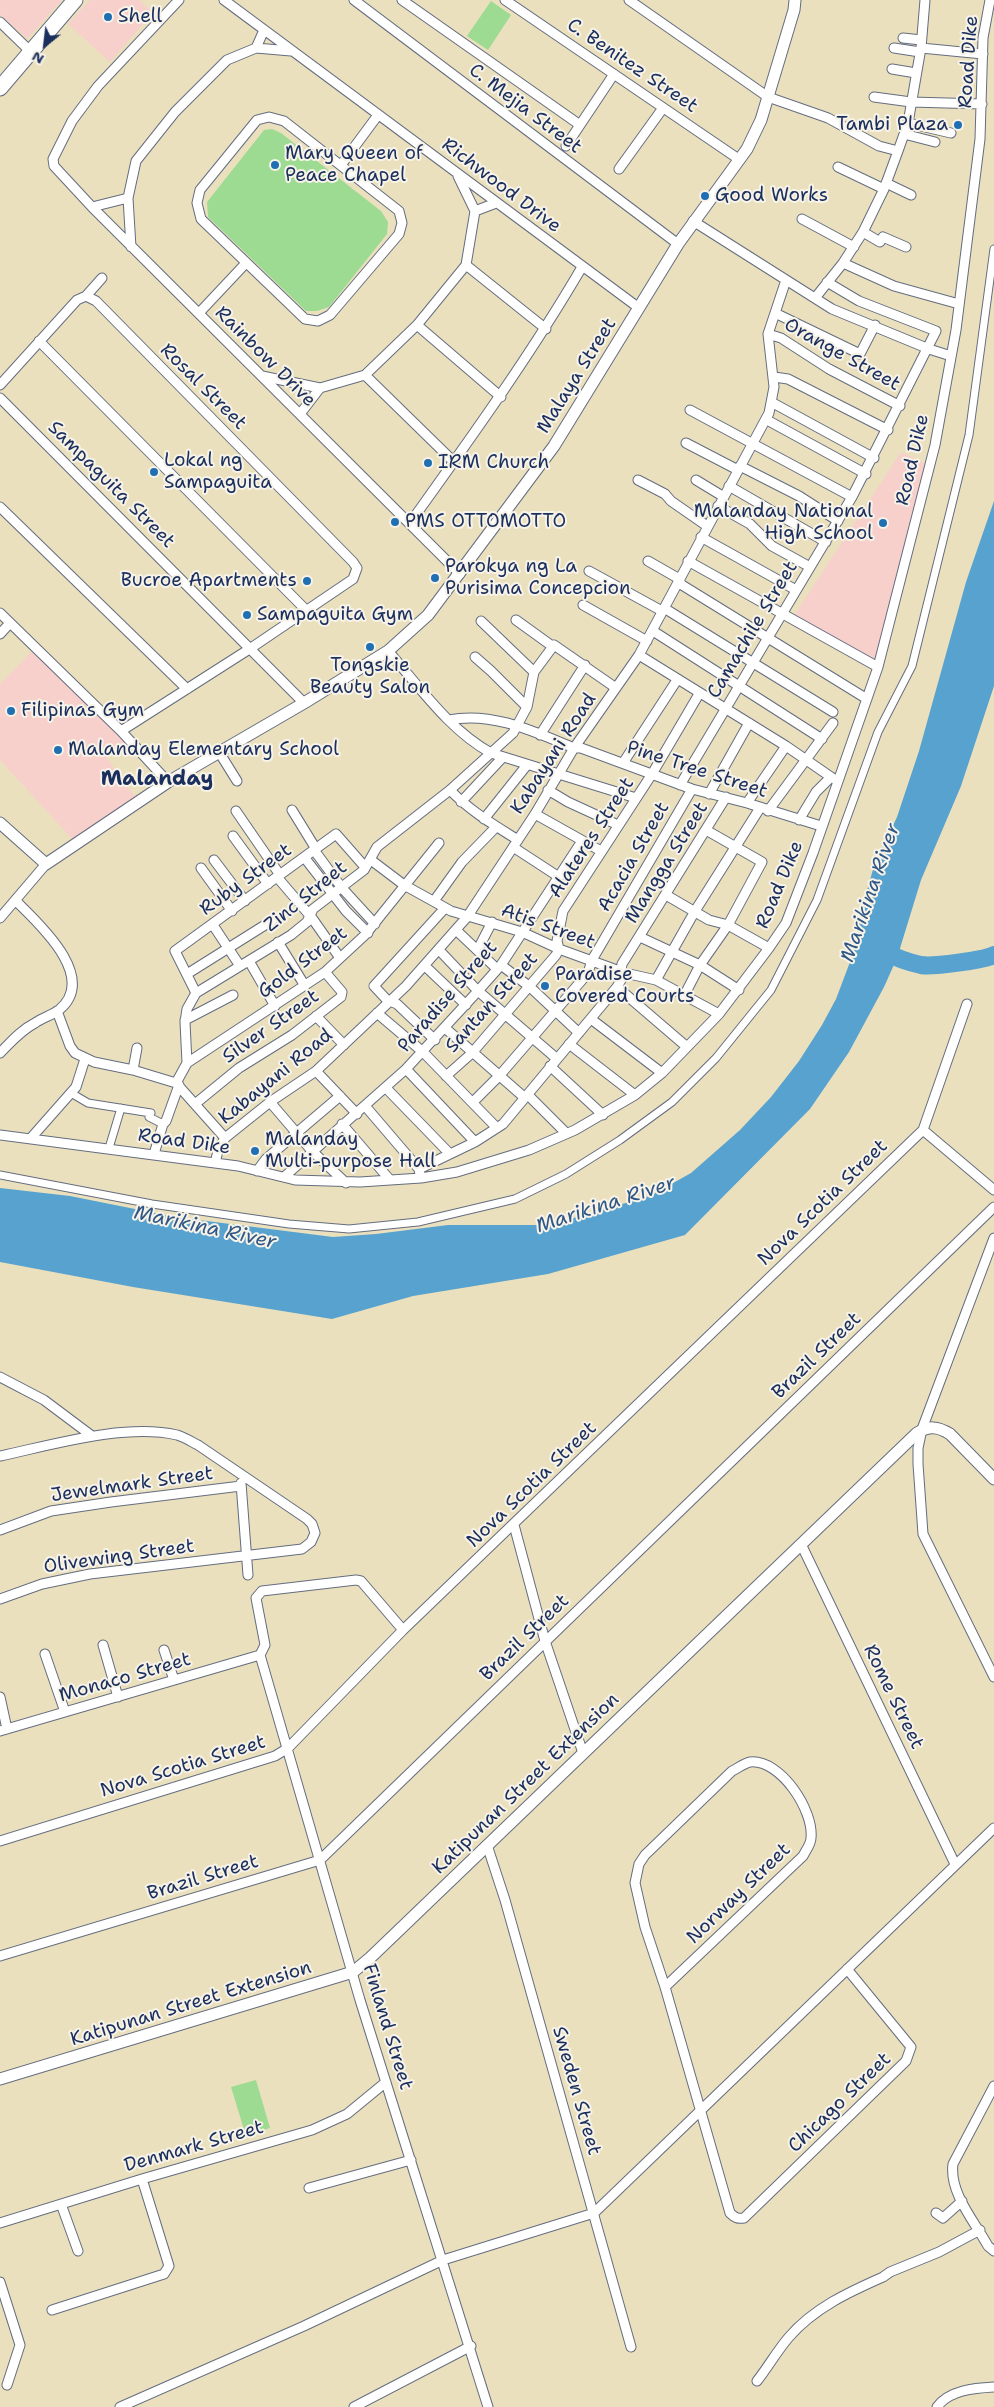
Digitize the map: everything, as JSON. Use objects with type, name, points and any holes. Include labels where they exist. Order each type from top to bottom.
[{"type":"main road","points":[[0,88],[76,0]]},
{"type":"street","name":"Rainbow Drive","points":[[178,0],[98,86],[72,121],[53,159],[54,166],[92,208],[460,574]]},
{"type":"street","name":"Richwood Drive","points":[[224,0],[639,308]]},
{"type":"street","name":"C. Mejia Street","points":[[354,0],[678,244]]},
{"type":"street","points":[[402,0],[580,125]]},
{"type":"street","name":"C. Benitez Street","points":[[505,0],[740,160]]},
{"type":"street","points":[[629,0],[768,97],[828,118],[879,146],[898,150]]},
{"type":"street","name":"Malaya Street","points":[[46,864],[168,782],[304,703],[388,651],[428,615],[554,446],[678,244],[693,221],[740,160],[755,136],[794,10],[794,0]]},
{"type":"street","points":[[815,298],[844,263],[854,247],[885,186],[908,123],[921,47],[925,0]]},
{"type":"street","name":"Road Dike","points":[[0,1135],[215,1163],[295,1180],[346,1183],[390,1180],[420,1174],[466,1170],[529,1150],[603,1115],[635,1095],[662,1073],[719,1014],[770,948],[786,923],[800,889],[821,826],[834,779],[878,667],[935,445],[951,356],[980,139],[984,22],[990,0]]},
{"type":"street","points":[[0,22],[31,52]]},
{"type":"street","points":[[256,48],[264,30]]},
{"type":"street","points":[[902,38],[921,47]]},
{"type":"street","points":[[894,48],[921,47],[983,54]]},
{"type":"street","points":[[131,247],[128,198],[136,161],[175,112],[226,60],[256,48],[292,51]]},
{"type":"street","points":[[892,69],[916,73]]},
{"type":"street","points":[[566,146],[614,74]]},
{"type":"street","points":[[874,97],[911,102],[982,104]]},
{"type":"street","points":[[619,169],[663,108]]},
{"type":"street","points":[[341,165],[378,115]]},
{"type":"street","points":[[270,118],[284,121],[341,165],[399,211],[402,223],[399,234],[330,315],[318,321],[305,319],[201,219],[197,203],[200,190],[257,120],[270,118]]},
{"type":"street","points":[[908,123],[951,133]]},
{"type":"street","points":[[904,134],[936,142]]},
{"type":"street","points":[[838,167],[911,195]]},
{"type":"street","points":[[262,376],[320,388],[365,375],[417,325],[466,265],[475,212],[457,174]]},
{"type":"street","points":[[92,208],[128,198]]},
{"type":"street","points":[[475,212],[496,203]]},
{"type":"street","points":[[802,219],[854,247]]},
{"type":"street","points":[[693,221],[846,316],[875,326],[928,349],[951,356]]},
{"type":"street","points":[[863,232],[880,242],[883,237],[906,247]]},
{"type":"street","points":[[0,1175],[152,1204],[289,1224],[349,1230],[418,1222],[515,1199],[566,1174],[620,1140],[672,1102],[716,1058],[771,990],[817,900],[878,732],[912,666],[969,435],[994,249]]},
{"type":"street","points":[[198,313],[246,263]]},
{"type":"street","points":[[844,263],[894,286],[959,304]]},
{"type":"street","points":[[466,265],[546,329]]},
{"type":"street","points":[[410,523],[501,397],[546,329],[582,267]]},
{"type":"street","points":[[0,385],[76,300],[86,296],[102,278]]},
{"type":"street","name":"Kabayani Road","points":[[215,1163],[218,1151],[225,1138],[270,1102],[316,1071],[425,966],[467,917],[535,814],[574,748],[639,655],[701,537],[767,420],[772,403],[774,378],[768,334],[786,280]]},
{"type":"street","name":"Camachile Street","points":[[680,785],[866,474],[936,331],[859,301],[827,282]]},
{"type":"street","name":"Rosal Street","points":[[86,296],[96,301],[353,562],[357,568],[354,578],[306,610]]},
{"type":"street","points":[[775,312],[860,354],[875,326]]},
{"type":"street","points":[[417,325],[501,397]]},
{"type":"street","name":"Orange Street","points":[[768,334],[781,338],[829,368],[900,406]]},
{"type":"street","points":[[39,341],[306,610],[251,648],[121,731]]},
{"type":"street","points":[[365,375],[454,462]]},
{"type":"street","points":[[774,378],[788,380],[888,430]]},
{"type":"street","points":[[300,414],[320,388]]},
{"type":"street","name":"Sampaguita Street","points":[[0,398],[304,703]]},
{"type":"street","points":[[772,403],[874,458]]},
{"type":"street","points":[[690,410],[852,497]]},
{"type":"street","points":[[767,420],[866,474]]},
{"type":"street","points":[[686,443],[799,496],[838,521]]},
{"type":"street","points":[[638,480],[666,494],[671,501],[707,526]]},
{"type":"street","points":[[696,480],[724,497]]},
{"type":"street","points":[[730,486],[826,542]]},
{"type":"street","points":[[718,506],[750,524],[772,546],[810,567]]},
{"type":"street","points":[[0,507],[187,689]]},
{"type":"street","points":[[701,537],[796,590]]},
{"type":"street","points":[[648,561],[678,580],[682,585],[866,698]]},
{"type":"street","points":[[688,561],[878,667]]},
{"type":"street","points":[[589,571],[663,609],[755,662],[833,712]]},
{"type":"street","points":[[582,605],[647,641]]},
{"type":"street","points":[[0,613],[121,731],[168,782]]},
{"type":"street","points":[[516,620],[553,646],[585,665],[616,688]]},
{"type":"street","points":[[481,621],[534,672]]},
{"type":"street","points":[[0,634],[10,623]]},
{"type":"street","points":[[653,631],[822,739]]},
{"type":"street","points":[[527,707],[534,672],[553,646]]},
{"type":"street","points":[[388,651],[464,736],[491,753],[636,798]]},
{"type":"street","points":[[639,655],[699,694],[786,746],[834,779],[816,792],[799,820]]},
{"type":"street","points":[[475,657],[492,670],[527,707]]},
{"type":"street","points":[[540,735],[585,665]]},
{"type":"street","points":[[623,763],[677,680]]},
{"type":"street","name":"Alateres Street","points":[[559,949],[557,941],[564,911],[652,774],[699,694]]},
{"type":"street","name":"Zinc Street","points":[[196,993],[249,961],[307,922],[313,909],[362,872],[377,847],[450,790],[513,733],[527,707]]},
{"type":"street","name":"Pine Tree Street","points":[[449,720],[476,718],[516,725],[692,790],[726,797],[821,826]]},
{"type":"street","points":[[709,794],[749,723]]},
{"type":"street","points":[[656,980],[734,846],[806,760],[833,724]]},
{"type":"street","points":[[747,803],[786,746]]},
{"type":"street","points":[[219,752],[236,781]]},
{"type":"street","points":[[461,802],[503,757]]},
{"type":"street","points":[[484,819],[527,765]]},
{"type":"street","points":[[450,790],[461,802],[559,877]]},
{"type":"street","points":[[548,790],[568,802],[618,825]]},
{"type":"street","name":"Acacia Street","points":[[473,1102],[500,1076],[588,973],[592,960],[692,790]]},
{"type":"street","name":"Mangga Street","points":[[420,1174],[450,1154],[475,1142],[497,1128],[526,1097],[556,1058],[617,987],[623,972],[622,964],[726,797]]},
{"type":"street","points":[[292,810],[315,850],[342,888],[374,924]]},
{"type":"street","points":[[236,811],[278,876],[340,958]]},
{"type":"street","points":[[535,814],[601,851]]},
{"type":"street","points":[[0,823],[46,864],[0,918]]},
{"type":"street","points":[[434,901],[462,862],[496,827]]},
{"type":"street","points":[[685,994],[700,966],[728,925],[762,862],[706,830]]},
{"type":"street","name":"Atis Street","points":[[338,835],[368,863],[445,908],[467,917],[492,922],[522,932],[559,949],[623,972],[656,980],[719,1014]]},
{"type":"street","name":"Ruby Street","points":[[187,974],[174,952],[304,857],[338,835]]},
{"type":"street","points":[[233,836],[268,884]]},
{"type":"street","name":"Paradise Street","points":[[284,1177],[342,1124],[366,1107],[435,1040],[499,967],[582,841]]},
{"type":"street","name":"Gold Street","points":[[186,1064],[325,972],[368,933],[439,843]]},
{"type":"street","points":[[304,857],[346,911],[368,933]]},
{"type":"street","points":[[214,860],[245,901]]},
{"type":"street","points":[[201,868],[232,911]]},
{"type":"street","points":[[666,895],[717,923],[728,925],[770,948]]},
{"type":"street","points":[[0,1053],[26,1028],[58,1011],[70,989],[67,962],[62,952],[44,929],[16,901]]},
{"type":"street","points":[[435,1040],[397,1004],[374,989],[374,984],[445,908]]},
{"type":"street","points":[[154,1154],[162,1124],[166,1121],[177,1084],[186,1064],[186,1009],[196,993],[187,974],[273,920]]},
{"type":"street","points":[[478,949],[492,922]]},
{"type":"street","points":[[213,925],[240,966]]},
{"type":"street","points":[[456,930],[499,967],[530,987],[554,1012],[579,1033]]},
{"type":"street","points":[[640,937],[672,951],[739,990]]},
{"type":"street","points":[[278,942],[305,986]]},
{"type":"street","name":"Santan Street","points":[[446,1076],[472,1053],[530,987],[559,949]]},
{"type":"street","points":[[439,950],[478,991],[506,1013],[556,1058]]},
{"type":"street","points":[[249,961],[275,1006]]},
{"type":"street","points":[[425,966],[466,1005]]},
{"type":"street","name":"Silver Street","points":[[195,1104],[239,1068],[292,1035],[342,995],[325,972]]},
{"type":"street","points":[[617,987],[687,1047]]},
{"type":"street","points":[[185,1020],[233,995]]},
{"type":"street","name":"Nova Scotia Street","points":[[0,1841],[275,1756],[288,1748],[403,1630],[923,1130],[967,1004]]},
{"type":"street","points":[[58,1011],[70,1046],[85,1059],[133,1070],[177,1084],[225,1138]]},
{"type":"street","points":[[377,1013],[423,1052],[497,1128]]},
{"type":"street","points":[[316,1016],[344,1045]]},
{"type":"street","points":[[591,1019],[662,1073]]},
{"type":"street","points":[[445,1028],[566,1134]]},
{"type":"street","points":[[569,1044],[635,1095]]},
{"type":"street","points":[[133,1070],[138,1048]]},
{"type":"street","points":[[31,1138],[71,1093],[80,1080],[85,1059]]},
{"type":"street","points":[[550,1066],[603,1115]]},
{"type":"street","points":[[406,1070],[475,1142]]},
{"type":"street","points":[[316,1071],[357,1114]]},
{"type":"street","points":[[386,1088],[450,1154]]},
{"type":"street","points":[[71,1093],[88,1103],[151,1113],[149,1117],[162,1124]]},
{"type":"street","points":[[257,1171],[266,1159],[340,1096]]},
{"type":"street","points":[[270,1102],[312,1151],[346,1183]]},
{"type":"street","points":[[366,1107],[420,1174]]},
{"type":"street","points":[[109,1148],[121,1108]]},
{"type":"street","points":[[342,1124],[390,1180]]},
{"type":"street","points":[[923,1130],[994,1190]]},
{"type":"street","name":"Brazil Street","points":[[0,1956],[320,1860],[994,1207]]},
{"type":"street","points":[[994,1238],[922,1430],[918,1456],[923,1534],[994,1677]]},
{"type":"street","points":[[1,1379],[52,1405],[92,1436]]},
{"type":"street","points":[[922,1430],[935,1427],[950,1434],[994,1479]]},
{"type":"street","name":"Katipunan Street Extension","points":[[0,2079],[353,1972],[370,1958],[912,1436],[922,1430]]},
{"type":"street","points":[[0,1456],[92,1436],[135,1432],[178,1435],[198,1445],[240,1476],[248,1575]]},
{"type":"street","name":"Olivewing Street","points":[[0,1599],[42,1584],[90,1574],[302,1549],[311,1542],[315,1533],[312,1524],[240,1476]]},
{"type":"street","name":"Jewelmark Street","points":[[0,1530],[51,1512],[111,1502],[241,1486]]},
{"type":"street","points":[[514,1525],[545,1641],[583,1753]]},
{"type":"street","name":"Rome Street","points":[[801,1544],[955,1864]]},
{"type":"street","points":[[260,1655],[265,1645],[256,1598],[262,1591],[361,1581],[403,1630]]},
{"type":"street","points":[[103,1645],[118,1697]]},
{"type":"street","points":[[164,1650],[174,1680]]},
{"type":"street","points":[[45,1654],[65,1712]]},
{"type":"street","name":"Monaco Street","points":[[4,1730],[260,1655]]},
{"type":"street","name":"Finland Street","points":[[260,1655],[386,2082],[471,2346],[488,2407]]},
{"type":"street","points":[[0,1697],[4,1730]]},
{"type":"street","name":"Norway Street","points":[[665,1988],[803,1856],[811,1840],[808,1815],[793,1788],[781,1774],[767,1766],[750,1762],[732,1771],[645,1855],[639,1864],[635,1883],[645,1927],[665,1988],[730,2213]]},
{"type":"street","points":[[120,2407],[304,2326],[443,2260],[594,2213],[700,2108],[994,1828]]},
{"type":"street","name":"Sweden Street","points":[[487,1845],[505,1900],[631,2348]]},
{"type":"street","name":"Chicago Street","points":[[730,2213],[734,2217],[744,2218],[906,2061],[910,2054],[911,2047],[847,1969]]},
{"type":"street","name":"Denmark Street","points":[[0,2223],[328,2124],[347,2114],[386,2082]]},
{"type":"street","points":[[994,2086],[953,2164],[954,2184],[962,2201],[988,2246],[994,2251]]},
{"type":"street","points":[[309,2188],[411,2160]]},
{"type":"street","points":[[52,2310],[164,2274],[167,2270],[169,2266],[142,2179]]},
{"type":"street","points":[[936,2212],[943,2218],[962,2201]]},
{"type":"street","points":[[61,2204],[78,2251]]},
{"type":"street","points":[[757,2381],[797,2328],[824,2306],[890,2272],[939,2252],[980,2230]]},
{"type":"street","points":[[0,2282],[20,2345],[7,2385]]},
{"type":"street","points":[[354,2407],[471,2346]]},
{"type":"street","points":[[938,2407],[944,2399],[962,2391],[994,2387]]},
{"type":"shaded area","points":[[0,0],[62,0],[27,39],[0,14]]},
{"type":"shaded area","points":[[90,0],[139,0],[153,13],[110,62],[68,24]]},
{"type":"shaded area","name":"Malanday National High School","points":[[901,452],[927,464],[877,662],[793,617]]},
{"type":"shaded area","name":"Malanday Elementary School","points":[[32,651],[125,742],[107,758],[136,798],[72,839],[0,760],[0,684]]},
{"type":"green space","points":[[491,1],[511,15],[488,50],[467,36]]},
{"type":"green space","points":[[272,129],[281,133],[381,211],[388,222],[387,234],[329,307],[317,311],[306,311],[208,217],[207,202],[264,130]]},
{"type":"green space","points":[[256,2080],[270,2128],[246,2136],[231,2087]]},
{"type":"water","name":"Marikina River","points":[[994,501],[994,686],[961,786],[921,880],[897,958],[884,987],[849,1052],[810,1109],[685,1235],[548,1274],[413,1296],[332,1319],[133,1287],[0,1262],[0,1188],[70,1196],[175,1217],[333,1237],[448,1225],[549,1225],[650,1196],[691,1173],[740,1130],[771,1097],[799,1061],[836,999],[850,962],[874,866],[897,817],[919,751],[966,582]]},
{"type":"waterway","points":[[878,949],[921,965],[970,961],[994,955]]},
{"type":"place","name":"Shell","points":[[108,17]]},
{"type":"place","name":"Tambi Plaza","points":[[958,125]]},
{"type":"place","name":"Mary Queen of Peace Chapel","points":[[275,165]]},
{"type":"place","name":"Good Works","points":[[705,196]]},
{"type":"place","name":"IRM Church","points":[[428,463]]},
{"type":"place","name":"Lokal ng Sampaguita","points":[[154,472]]},
{"type":"place","name":"PMS OTTOMOTTO","points":[[395,522]]},
{"type":"place","name":"Malanday National High School","points":[[883,523]]},
{"type":"place","name":"Parokya ng La Purisima Concepcion","points":[[435,578]]},
{"type":"place","name":"Bucroe Apartments","points":[[307,581]]},
{"type":"place","name":"Sampaguita Gym","points":[[247,615]]},
{"type":"place","name":"Tongskie Beauty Salon","points":[[370,647]]},
{"type":"place","name":"Filipinas Gym","points":[[11,711]]},
{"type":"place","name":"Malanday Elementary School","points":[[58,750]]},
{"type":"place","name":"Paradise Covered Courts","points":[[545,986]]},
{"type":"place","name":"Malanday Multi-purpose Hall","points":[[255,1151]]},
{"type":"district","name":"Malanday","points":[[157,780]]}]
